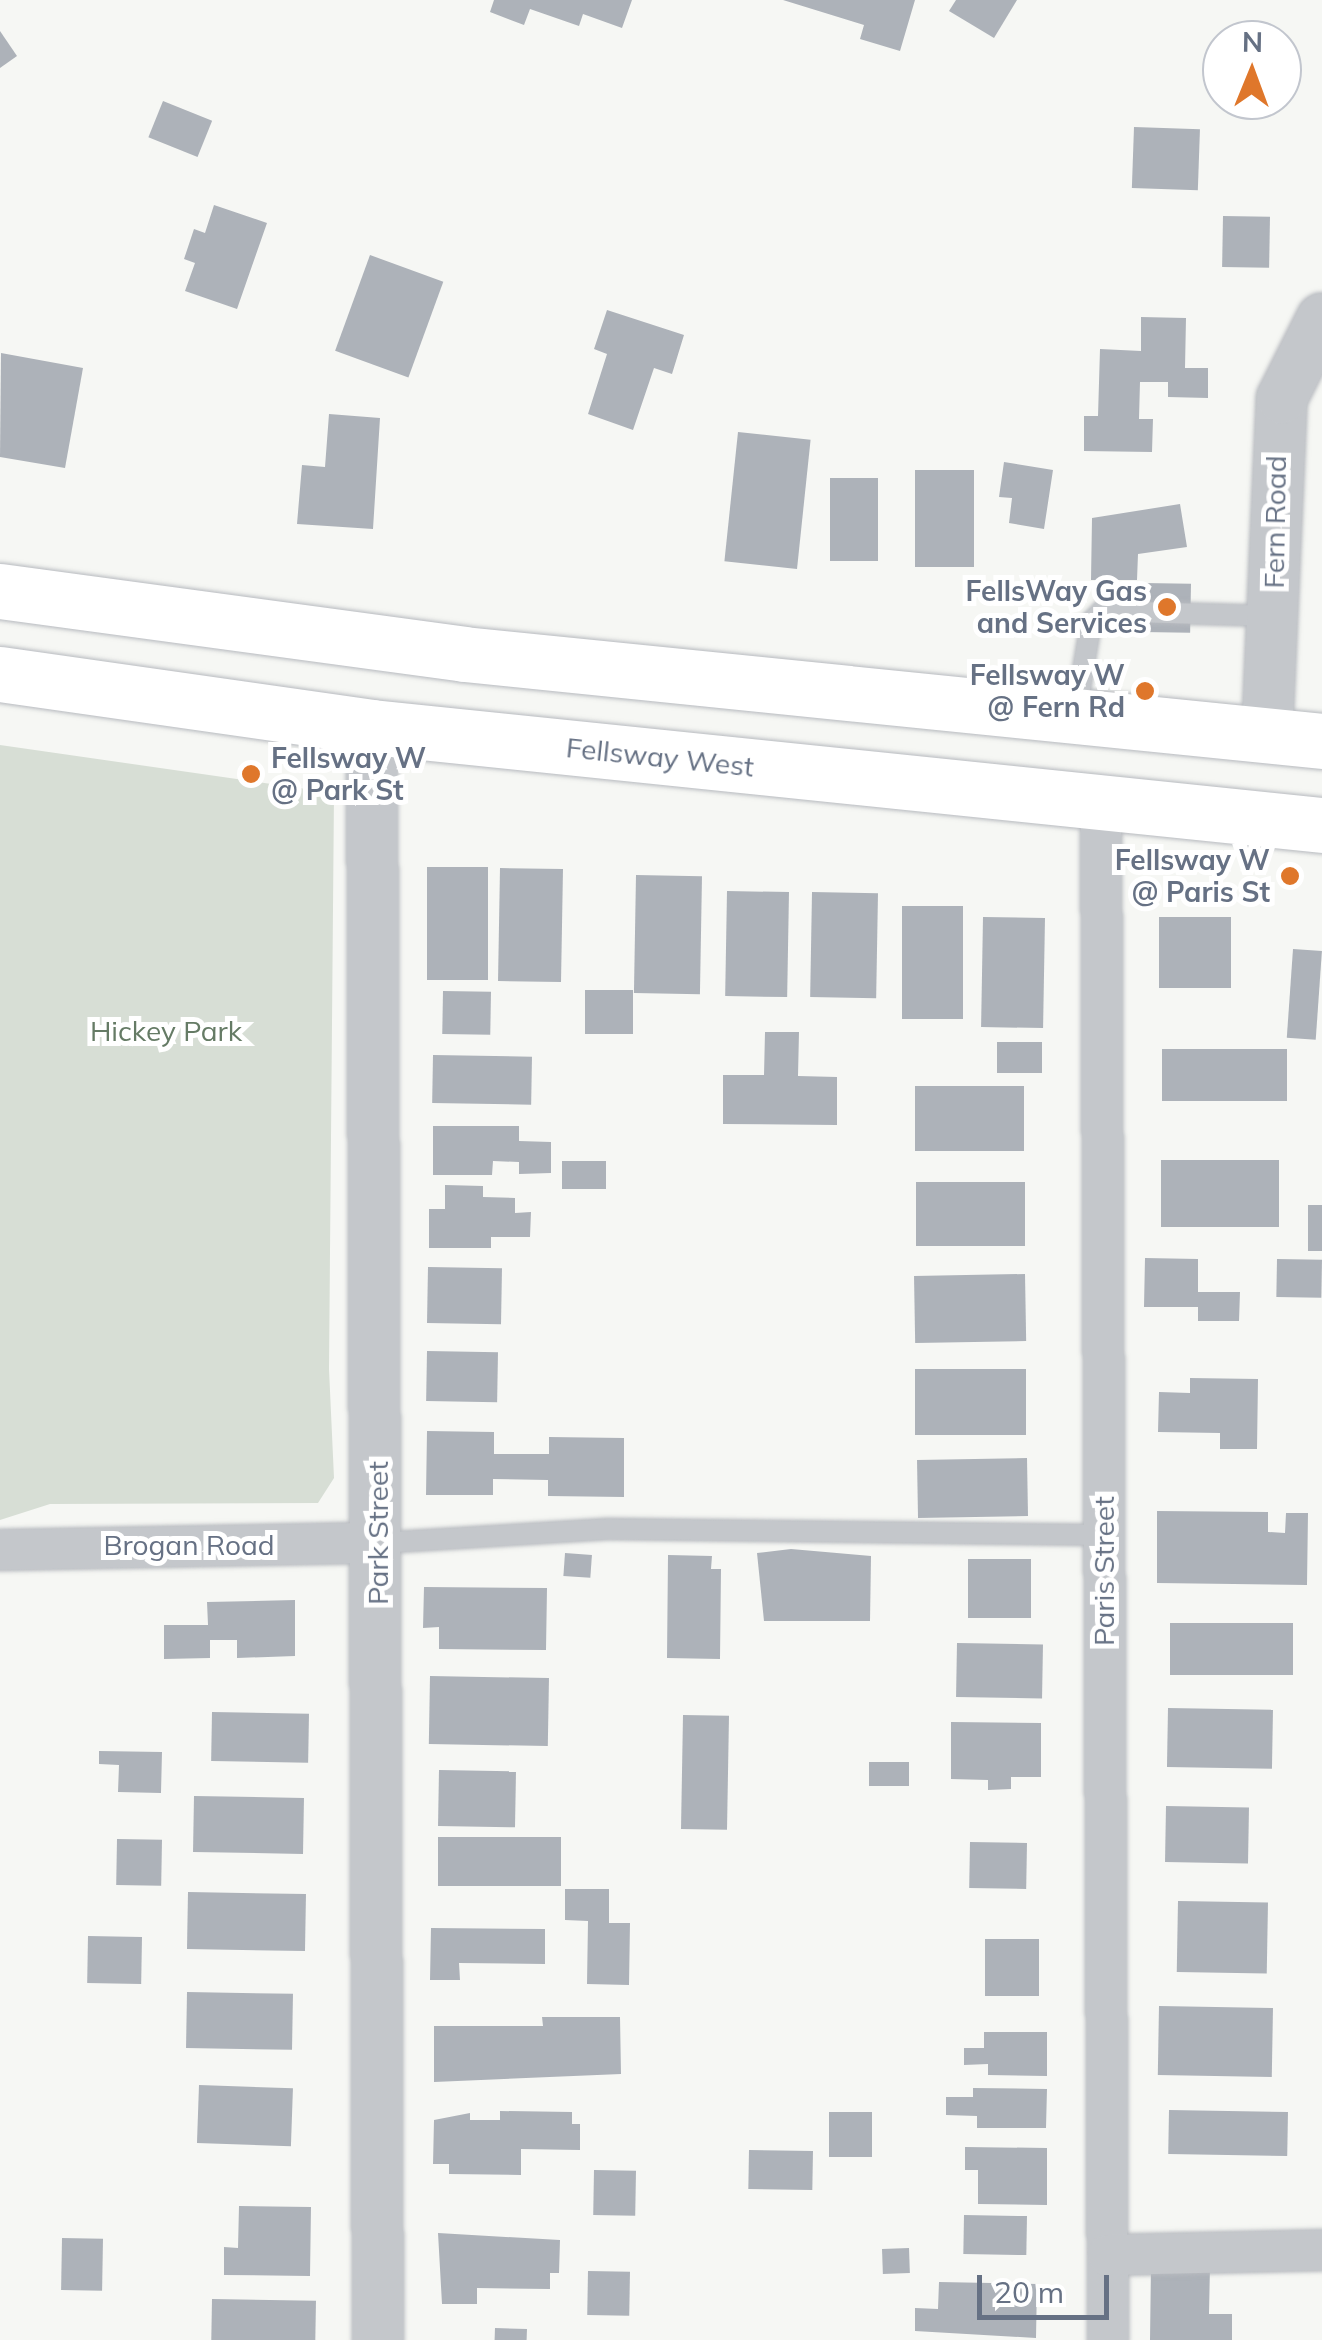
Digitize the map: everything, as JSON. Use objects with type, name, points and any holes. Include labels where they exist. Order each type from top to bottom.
[{"type":"main road","points":[[0,592],[464,654],[1322,741]]},
{"type":"main road","name":"Fellsway West","points":[[0,674],[372,726],[1322,825]]},
{"type":"street","name":"Fern Road","points":[[1267,735],[1282,398],[1322,318]]},
{"type":"street","name":"Park Street","points":[[372,726],[379,1544],[378,2340]]},
{"type":"street","name":"Paris Street","points":[[1101,801],[1108,2340]]},
{"type":"street","name":"Brogan Road","points":[[0,1550],[379,1544]]},
{"type":"street","points":[[1108,2255],[1322,2250]]},
{"type":"lane","points":[[1076,715],[1091,622],[1102,611],[1272,616]]},
{"type":"lane","points":[[379,1544],[608,1529],[1104,1535]]},
{"type":"green space","name":"Hickey Park","points":[[0,745],[334,793],[329,1369],[334,1478],[318,1503],[50,1504],[0,1520]]},
{"type":"building","points":[[494,0],[632,0],[622,28],[583,14],[579,26],[530,9],[524,25],[490,12]]},
{"type":"building","points":[[783,0],[915,0],[900,51],[860,39],[864,25]]},
{"type":"building","points":[[956,0],[1017,0],[994,38],[949,11]]},
{"type":"building","points":[[0,31],[17,56],[0,68]]},
{"type":"building","points":[[163,101],[212,121],[198,157],[148,137]]},
{"type":"building","points":[[1134,127],[1200,129],[1198,190],[1132,188]]},
{"type":"building","points":[[214,205],[267,223],[237,309],[185,291],[195,263],[184,259],[194,229],[205,233]]},
{"type":"building","points":[[1223,216],[1270,217],[1269,268],[1222,267]]},
{"type":"building","points":[[370,255],[443,282],[408,378],[335,351]]},
{"type":"building","points":[[607,310],[684,335],[672,374],[654,368],[633,430],[588,414],[607,354],[594,349]]},
{"type":"building","points":[[1141,317],[1186,318],[1185,368],[1208,368],[1208,398],[1168,397],[1168,382],[1140,382],[1139,419],[1153,419],[1152,452],[1084,451],[1084,416],[1098,416],[1100,349],[1141,351]]},
{"type":"building","points":[[1,353],[83,368],[65,468],[0,457]]},
{"type":"building","points":[[329,414],[380,418],[373,529],[297,524],[302,465],[325,467]]},
{"type":"building","points":[[738,432],[811,440],[797,569],[724,561]]},
{"type":"building","points":[[1004,462],[1053,470],[1044,529],[1009,523],[1012,498],[999,497]]},
{"type":"building","points":[[915,470],[974,470],[974,567],[915,567]]},
{"type":"building","points":[[830,478],[878,478],[878,561],[830,561]]},
{"type":"building","points":[[1180,504],[1187,547],[1138,554],[1137,580],[1091,580],[1092,518]]},
{"type":"building","points":[[1143,583],[1191,584],[1190,633],[1142,632]]},
{"type":"building","points":[[427,867],[488,867],[488,980],[427,980]]},
{"type":"building","points":[[500,868],[563,869],[561,982],[498,981]]},
{"type":"building","points":[[636,875],[702,876],[700,994],[634,993]]},
{"type":"building","points":[[727,891],[789,892],[787,997],[725,996]]},
{"type":"building","points":[[812,892],[878,893],[876,998],[810,997]]},
{"type":"building","points":[[902,906],[963,906],[963,1019],[902,1019]]},
{"type":"building","points":[[983,917],[1045,918],[1043,1028],[981,1027]]},
{"type":"building","points":[[1159,917],[1231,917],[1231,988],[1159,988]]},
{"type":"building","points":[[1293,949],[1322,951],[1316,1040],[1287,1038]]},
{"type":"building","points":[[585,990],[633,990],[633,1034],[585,1034]]},
{"type":"building","points":[[443,991],[491,992],[490,1035],[442,1034]]},
{"type":"building","points":[[765,1032],[799,1032],[798,1076],[837,1077],[837,1125],[723,1124],[723,1075],[764,1075]]},
{"type":"building","points":[[997,1042],[1042,1042],[1042,1073],[997,1073]]},
{"type":"building","points":[[1162,1049],[1287,1049],[1287,1101],[1162,1101]]},
{"type":"building","points":[[433,1055],[532,1057],[531,1105],[432,1103]]},
{"type":"building","points":[[915,1086],[1024,1086],[1024,1151],[915,1151]]},
{"type":"building","points":[[433,1126],[519,1126],[519,1141],[551,1142],[551,1173],[519,1174],[519,1162],[493,1161],[492,1175],[433,1175]]},
{"type":"building","points":[[1161,1160],[1279,1160],[1279,1227],[1161,1227]]},
{"type":"building","points":[[562,1161],[606,1161],[606,1189],[562,1189]]},
{"type":"building","points":[[916,1182],[1025,1182],[1025,1246],[916,1246]]},
{"type":"building","points":[[445,1185],[483,1186],[483,1197],[515,1198],[515,1213],[531,1212],[530,1237],[491,1237],[491,1248],[429,1248],[429,1209],[445,1209]]},
{"type":"building","points":[[1308,1205],[1322,1205],[1322,1251],[1308,1251]]},
{"type":"building","points":[[1145,1258],[1198,1259],[1198,1292],[1240,1292],[1239,1321],[1198,1321],[1198,1307],[1144,1307]]},
{"type":"building","points":[[1277,1259],[1322,1260],[1321,1298],[1276,1297]]},
{"type":"building","points":[[428,1267],[502,1268],[501,1324],[427,1323]]},
{"type":"building","points":[[1025,1274],[1026,1341],[915,1343],[914,1276]]},
{"type":"building","points":[[427,1351],[498,1352],[497,1402],[426,1401]]},
{"type":"building","points":[[915,1369],[1026,1369],[1026,1435],[915,1435]]},
{"type":"building","points":[[1190,1378],[1258,1379],[1257,1449],[1220,1449],[1220,1433],[1158,1432],[1159,1392],[1190,1393]]},
{"type":"building","points":[[427,1431],[494,1432],[494,1454],[549,1454],[549,1437],[624,1438],[624,1497],[548,1496],[548,1480],[493,1479],[493,1495],[426,1495]]},
{"type":"building","points":[[1027,1458],[1028,1516],[918,1518],[917,1460]]},
{"type":"building","points":[[1157,1511],[1268,1512],[1268,1532],[1285,1533],[1286,1513],[1308,1513],[1307,1585],[1157,1583]]},
{"type":"building","points":[[791,1549],[871,1556],[870,1621],[764,1621],[757,1553]]},
{"type":"building","points":[[565,1553],[592,1555],[590,1578],[563,1576]]},
{"type":"building","points":[[668,1555],[712,1556],[711,1569],[721,1569],[720,1659],[667,1658]]},
{"type":"building","points":[[968,1559],[1031,1559],[1031,1618],[968,1618]]},
{"type":"building","points":[[424,1587],[547,1588],[546,1650],[439,1649],[439,1627],[423,1628]]},
{"type":"building","points":[[295,1600],[295,1656],[237,1658],[237,1640],[210,1640],[210,1658],[164,1659],[164,1625],[208,1625],[207,1602]]},
{"type":"building","points":[[1170,1623],[1293,1623],[1293,1675],[1170,1675]]},
{"type":"building","points":[[957,1643],[1043,1645],[1042,1698],[956,1697]]},
{"type":"building","points":[[430,1676],[549,1678],[548,1746],[429,1744]]},
{"type":"building","points":[[1168,1708],[1273,1710],[1272,1769],[1167,1767]]},
{"type":"building","points":[[212,1712],[309,1714],[308,1763],[211,1761]]},
{"type":"building","points":[[683,1715],[729,1716],[727,1830],[681,1829]]},
{"type":"building","points":[[951,1722],[1041,1723],[1041,1777],[1011,1777],[1011,1789],[988,1790],[988,1780],[951,1779]]},
{"type":"building","points":[[99,1751],[162,1752],[161,1793],[118,1792],[119,1765],[99,1764]]},
{"type":"building","points":[[869,1762],[909,1762],[909,1786],[869,1786]]},
{"type":"building","points":[[439,1770],[516,1771],[515,1827],[438,1826]]},
{"type":"building","points":[[194,1796],[304,1798],[303,1854],[193,1852]]},
{"type":"building","points":[[1166,1806],[1249,1807],[1248,1863],[1165,1862]]},
{"type":"building","points":[[438,1837],[561,1837],[561,1886],[438,1886]]},
{"type":"building","points":[[117,1839],[162,1840],[161,1886],[116,1885]]},
{"type":"building","points":[[970,1842],[1027,1843],[1026,1889],[969,1888]]},
{"type":"building","points":[[565,1889],[609,1889],[609,1923],[630,1923],[629,1985],[587,1984],[588,1921],[565,1920]]},
{"type":"building","points":[[188,1892],[306,1894],[305,1951],[187,1949]]},
{"type":"building","points":[[1178,1901],[1268,1903],[1267,1974],[1177,1972]]},
{"type":"building","points":[[431,1928],[545,1929],[545,1964],[459,1963],[460,1980],[430,1980]]},
{"type":"building","points":[[88,1936],[142,1937],[141,1984],[87,1983]]},
{"type":"building","points":[[985,1939],[1039,1939],[1039,1996],[985,1996]]},
{"type":"building","points":[[187,1992],[293,1994],[292,2050],[186,2048]]},
{"type":"building","points":[[1159,2006],[1273,2008],[1272,2077],[1158,2075]]},
{"type":"building","points":[[542,2017],[620,2017],[621,2074],[434,2082],[434,2026],[543,2026]]},
{"type":"building","points":[[984,2032],[1047,2032],[1047,2076],[988,2075],[988,2064],[964,2065],[964,2048],[984,2048]]},
{"type":"building","points":[[199,2085],[293,2088],[291,2146],[197,2143]]},
{"type":"building","points":[[973,2088],[1047,2089],[1046,2128],[977,2128],[977,2116],[946,2115],[946,2097],[973,2097]]},
{"type":"building","points":[[1169,2110],[1288,2112],[1287,2156],[1168,2154]]},
{"type":"building","points":[[500,2111],[572,2112],[572,2124],[580,2124],[580,2150],[521,2149],[521,2175],[449,2174],[449,2164],[433,2164],[434,2120],[470,2113],[470,2120],[500,2120]]},
{"type":"building","points":[[829,2112],[872,2112],[872,2157],[829,2157]]},
{"type":"building","points":[[965,2147],[1047,2148],[1047,2205],[978,2204],[978,2170],[965,2170]]},
{"type":"building","points":[[749,2150],[813,2151],[812,2190],[748,2189]]},
{"type":"building","points":[[594,2170],[636,2171],[635,2216],[593,2215]]},
{"type":"building","points":[[239,2206],[311,2207],[310,2276],[224,2275],[224,2247],[238,2248]]},
{"type":"building","points":[[964,2215],[1027,2216],[1026,2255],[963,2254]]},
{"type":"building","points":[[438,2233],[560,2240],[559,2273],[550,2273],[550,2289],[477,2288],[477,2304],[442,2304]]},
{"type":"building","points":[[62,2238],[103,2239],[102,2291],[61,2290]]},
{"type":"building","points":[[909,2248],[910,2273],[883,2274],[882,2249]]},
{"type":"building","points":[[1151,2265],[1210,2266],[1209,2314],[1232,2314],[1232,2340],[1150,2340]]},
{"type":"building","points":[[588,2271],[630,2272],[629,2316],[587,2315]]},
{"type":"building","points":[[939,2282],[1037,2284],[1036,2338],[915,2331],[915,2308],[938,2309]]},
{"type":"building","points":[[212,2299],[316,2301],[315,2340],[211,2340]]},
{"type":"building","points":[[495,2328],[527,2329],[527,2340],[495,2340]]},
{"type":"place","name":"FellsWay Gas and Services","points":[[1167,607]]},
{"type":"place","name":"Fellsway W @ Fern Rd","points":[[1145,691]]},
{"type":"place","name":"Fellsway W @ Park St","points":[[251,774]]},
{"type":"place","name":"Fellsway W @ Paris St","points":[[1290,876]]}]
